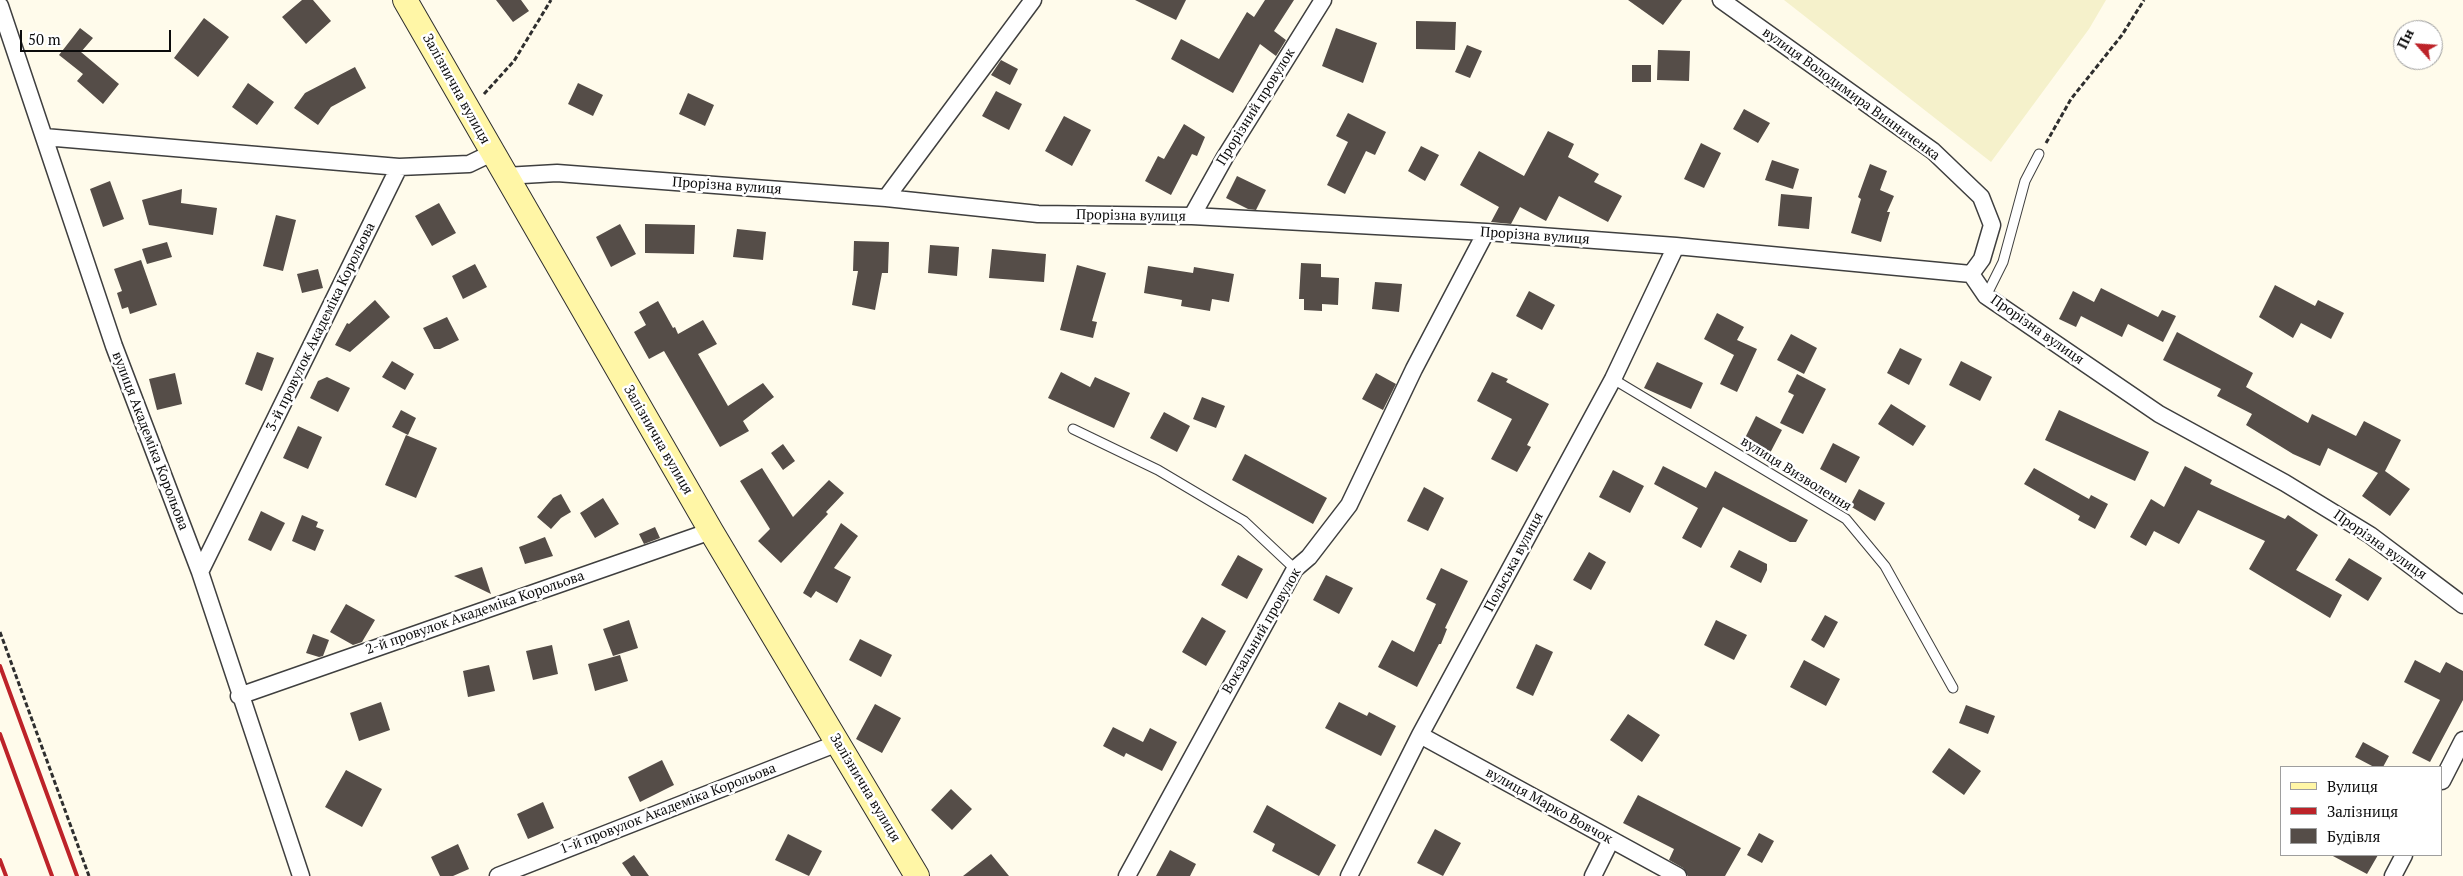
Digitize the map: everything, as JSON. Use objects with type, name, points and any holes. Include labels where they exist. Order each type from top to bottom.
[{"type":"street","name":"Залізнична вулиця","points":[[405,0],[710,531],[917,876]]},
{"type":"street","points":[[886,198],[1033,0]]},
{"type":"street","name":"Прорізний провулок","points":[[1192,216],[1225,157],[1323,0]]},
{"type":"street","name":"вулиця Володимира Винниченка","points":[[1721,0],[1933,151],[1981,197],[1992,225],[1982,259],[1971,274]]},
{"type":"street","name":"вулиця Академіка Корольова","points":[[0,6],[114,346],[200,572],[301,876]]},
{"type":"street","points":[[44,137],[399,167],[469,164],[492,153]]},
{"type":"street","name":"3-й провулок Академіка Корольова","points":[[200,572],[399,167]]},
{"type":"street","name":"Прорізна вулиця","points":[[505,176],[557,173],[886,198],[1038,214],[1192,216],[1486,232],[1676,246],[1971,274],[1986,296],[2159,414],[2285,482],[2370,535],[2463,605]]},
{"type":"street","name":"Вокзальний провулок","points":[[1127,876],[1295,569],[1309,557],[1349,505],[1414,369],[1486,232]]},
{"type":"street","name":"Польська вулиця","points":[[1349,876],[1420,735],[1614,378],[1676,246]]},
{"type":"street","name":"2-й провулок Академіка Корольова","points":[[240,696],[710,531]]},
{"type":"street","name":"вулиця Марко Вовчок","points":[[1420,735],[1678,876]]},
{"type":"street","points":[[2443,779],[2463,740]]},
{"type":"street","name":"1-й провулок Академіка Корольова","points":[[498,876],[838,743]]},
{"type":"street","points":[[1593,876],[1611,840]]},
{"type":"street","points":[[2393,876],[2403,856]]},
{"type":"lane","points":[[1986,296],[2003,262],[2025,181],[2040,154]]},
{"type":"lane","name":"вулиця Визволення","points":[[1614,378],[1846,519],[1885,566],[1953,688]]},
{"type":"lane","points":[[1073,429],[1158,470],[1244,521],[1295,569]]},
{"type":"path","points":[[467,106],[490,91],[514,61],[551,0]]},
{"type":"path","points":[[2040,154],[2070,99],[2122,35],[2144,0]]},
{"type":"path","points":[[0,632],[89,876]]},
{"type":"shaded area","points":[[1784,0],[2106,0],[2089,29],[1991,162]]},
{"type":"building","points":[[302,0],[313,0],[331,21],[306,44],[282,17]]},
{"type":"building","points":[[496,0],[521,0],[529,11],[513,22]]},
{"type":"building","points":[[1135,0],[1186,0],[1176,20]]},
{"type":"building","points":[[1265,0],[1294,0],[1274,31],[1286,40],[1276,56],[1260,44],[1233,93],[1171,59],[1181,39],[1219,59],[1247,12],[1254,17]]},
{"type":"building","points":[[1628,0],[1682,0],[1663,25]]},
{"type":"building","points":[[204,18],[229,37],[198,77],[174,58]]},
{"type":"building","points":[[1416,21],[1456,22],[1455,50],[1416,49]]},
{"type":"building","points":[[80,28],[93,38],[81,52],[119,84],[103,104],[77,81],[83,74],[59,55]]},
{"type":"building","points":[[1336,28],[1377,43],[1363,83],[1322,66]]},
{"type":"building","points":[[1467,45],[1482,51],[1470,78],[1455,72]]},
{"type":"building","points":[[1658,50],[1690,51],[1689,81],[1657,80]]},
{"type":"building","points":[[1001,60],[1018,69],[1010,85],[991,75]]},
{"type":"building","points":[[1632,65],[1651,65],[1651,82],[1632,82]]},
{"type":"building","points":[[355,67],[366,88],[331,107],[318,125],[294,108],[305,93]]},
{"type":"building","points":[[248,83],[274,102],[257,125],[232,107]]},
{"type":"building","points":[[578,83],[603,95],[593,116],[568,104]]},
{"type":"building","points":[[996,91],[1022,104],[1009,130],[982,116]]},
{"type":"building","points":[[688,93],[714,105],[705,126],[679,114]]},
{"type":"building","points":[[1744,109],[1770,123],[1758,143],[1733,129]]},
{"type":"building","points":[[1348,113],[1386,132],[1375,155],[1366,151],[1345,194],[1327,185],[1348,142],[1336,136]]},
{"type":"building","points":[[1064,116],[1091,130],[1072,166],[1045,151]]},
{"type":"building","points":[[1184,124],[1205,137],[1197,156],[1192,154],[1171,195],[1145,181],[1158,156],[1164,159]]},
{"type":"building","points":[[1548,131],[1574,144],[1568,157],[1599,174],[1594,182],[1622,196],[1608,222],[1559,196],[1546,221],[1520,207],[1511,224],[1491,222],[1499,207],[1460,185],[1479,151],[1524,176]]},
{"type":"building","points":[[1701,143],[1721,153],[1704,188],[1684,179]]},
{"type":"building","points":[[1421,146],[1439,155],[1425,181],[1408,171]]},
{"type":"building","points":[[1772,160],[1799,169],[1793,189],[1765,180]]},
{"type":"building","points":[[1870,164],[1887,171],[1880,190],[1894,196],[1887,212],[1890,212],[1881,242],[1851,233],[1861,199],[1858,197]]},
{"type":"building","points":[[1237,176],[1266,190],[1256,210],[1248,209],[1226,198]]},
{"type":"building","points":[[110,181],[124,219],[103,227],[90,189]]},
{"type":"building","points":[[182,189],[181,203],[217,208],[213,235],[149,225],[142,200]]},
{"type":"building","points":[[1781,194],[1812,197],[1809,229],[1778,226]]},
{"type":"building","points":[[439,203],[456,233],[432,246],[415,216]]},
{"type":"building","points":[[276,215],[296,220],[283,271],[263,266]]},
{"type":"building","points":[[620,224],[636,254],[611,267],[596,237]]},
{"type":"building","points":[[645,224],[695,225],[694,254],[645,253]]},
{"type":"building","points":[[737,229],[766,232],[763,260],[733,257]]},
{"type":"building","points":[[854,241],[889,242],[888,273],[882,273],[875,310],[852,305],[858,271],[853,271]]},
{"type":"building","points":[[167,242],[172,257],[147,264],[142,249]]},
{"type":"building","points":[[930,245],[959,247],[957,276],[928,273]]},
{"type":"building","points":[[992,249],[1046,254],[1044,282],[989,278]]},
{"type":"building","points":[[141,260],[157,305],[130,314],[128,307],[122,309],[117,293],[122,291],[114,269]]},
{"type":"building","points":[[1301,263],[1321,264],[1321,277],[1339,278],[1338,305],[1322,304],[1322,311],[1304,310],[1304,299],[1299,299]]},
{"type":"building","points":[[475,264],[487,287],[463,299],[452,276]]},
{"type":"building","points":[[1077,265],[1106,273],[1092,321],[1097,322],[1093,338],[1060,330]]},
{"type":"building","points":[[1148,266],[1193,273],[1194,267],[1234,274],[1229,302],[1212,299],[1210,311],[1181,306],[1182,300],[1144,293]]},
{"type":"building","points":[[318,269],[323,288],[302,293],[297,274]]},
{"type":"building","points":[[1375,282],[1402,284],[1399,312],[1372,309]]},
{"type":"building","points":[[2275,285],[2315,306],[2318,300],[2344,313],[2331,339],[2301,323],[2293,338],[2259,317]]},
{"type":"building","points":[[2101,288],[2158,317],[2162,310],[2176,316],[2163,342],[2128,324],[2122,337],[2081,316],[2076,327],[2059,319],[2073,291],[2094,302]]},
{"type":"building","points":[[1529,291],[1555,305],[1542,330],[1516,316]]},
{"type":"building","points":[[375,300],[390,317],[350,352],[335,345],[347,323],[349,324]]},
{"type":"building","points":[[658,301],[678,334],[703,320],[717,344],[698,354],[728,406],[763,383],[774,397],[743,421],[749,431],[720,447],[664,351],[649,359],[634,332],[646,325],[639,312]]},
{"type":"building","points":[[1717,313],[1744,327],[1737,340],[1757,349],[1737,392],[1720,384],[1734,355],[1704,339]]},
{"type":"building","points":[[447,317],[459,340],[440,349],[434,349],[423,328]]},
{"type":"building","points":[[2177,332],[2253,373],[2246,387],[2308,423],[2312,414],[2356,436],[2364,421],[2401,440],[2385,471],[2410,489],[2390,516],[2362,496],[2378,473],[2328,448],[2320,466],[2293,454],[2246,425],[2252,414],[2217,396],[2221,389],[2163,360]]},
{"type":"building","points":[[1791,334],[1817,348],[1804,374],[1777,360]]},
{"type":"building","points":[[1900,348],[1922,359],[1909,385],[1887,373]]},
{"type":"building","points":[[257,352],[274,358],[262,391],[245,384]]},
{"type":"building","points":[[392,361],[414,374],[405,390],[382,377]]},
{"type":"building","points":[[1961,361],[1992,377],[1980,401],[1949,385]]},
{"type":"building","points":[[1657,362],[1703,383],[1691,409],[1644,388]]},
{"type":"building","points":[[1061,372],[1090,387],[1095,377],[1130,393],[1114,428],[1048,398]]},
{"type":"building","points":[[1492,372],[1508,379],[1506,382],[1549,404],[1527,445],[1531,447],[1517,472],[1491,459],[1512,419],[1477,401]]},
{"type":"building","points":[[175,373],[182,404],[157,410],[149,379]]},
{"type":"building","points":[[1376,373],[1396,384],[1383,410],[1362,399]]},
{"type":"building","points":[[1797,374],[1826,389],[1803,434],[1780,423],[1794,395],[1788,392]]},
{"type":"building","points":[[327,377],[350,388],[338,412],[310,398],[318,381]]},
{"type":"building","points":[[1202,397],[1225,406],[1216,428],[1193,419]]},
{"type":"building","points":[[1891,404],[1926,426],[1913,446],[1878,424]]},
{"type":"building","points":[[401,410],[416,418],[408,435],[392,427]]},
{"type":"building","points":[[2059,410],[2149,452],[2135,481],[2045,440]]},
{"type":"building","points":[[1164,412],[1190,426],[1177,452],[1150,438]]},
{"type":"building","points":[[1756,416],[1782,430],[1769,455],[1743,442]]},
{"type":"building","points":[[298,426],[322,437],[308,469],[283,458]]},
{"type":"building","points":[[406,435],[437,448],[416,498],[385,485]]},
{"type":"building","points":[[1833,443],[1860,457],[1846,483],[1820,469]]},
{"type":"building","points":[[783,444],[795,461],[783,470],[771,453]]},
{"type":"building","points":[[1245,454],[1327,498],[1313,524],[1232,480]]},
{"type":"building","points":[[1663,466],[1706,488],[1715,471],[1808,520],[1796,542],[1790,542],[1723,507],[1701,548],[1682,538],[1698,508],[1654,484]]},
{"type":"building","points":[[2185,466],[2212,480],[2210,484],[2285,519],[2288,515],[2318,535],[2296,570],[2342,595],[2330,618],[2249,569],[2265,541],[2198,510],[2179,544],[2154,531],[2146,546],[2130,537],[2151,499],[2164,507]]},
{"type":"building","points":[[762,468],[793,517],[829,480],[844,493],[826,512],[828,514],[781,563],[758,541],[770,529],[740,481]]},
{"type":"building","points":[[2034,468],[2089,499],[2091,495],[2108,504],[2095,529],[2078,520],[2080,516],[2024,484]]},
{"type":"building","points":[[1613,470],[1644,486],[1630,513],[1599,497]]},
{"type":"building","points":[[1424,487],[1444,498],[1428,531],[1407,521]]},
{"type":"building","points":[[1859,489],[1885,503],[1875,521],[1850,506]]},
{"type":"building","points":[[561,494],[571,512],[561,518],[551,529],[537,517],[553,498]]},
{"type":"building","points":[[603,498],[619,524],[595,538],[580,513]]},
{"type":"building","points":[[261,511],[285,523],[271,551],[248,540]]},
{"type":"building","points":[[302,515],[318,522],[316,527],[324,530],[315,551],[292,541]]},
{"type":"building","points":[[841,523],[858,536],[834,568],[851,577],[837,603],[816,591],[811,598],[803,593]]},
{"type":"building","points":[[655,527],[660,538],[644,544],[639,534]]},
{"type":"building","points":[[545,537],[553,556],[525,564],[519,547]]},
{"type":"building","points":[[1739,550],[1767,564],[1767,570],[1761,583],[1730,567]]},
{"type":"building","points":[[1589,552],[1606,562],[1591,590],[1573,580]]},
{"type":"building","points":[[1238,555],[1263,569],[1247,599],[1221,585]]},
{"type":"building","points":[[2349,558],[2382,578],[2368,601],[2335,580]]},
{"type":"building","points":[[482,567],[491,594],[454,576]]},
{"type":"building","points":[[1441,568],[1468,581],[1445,628],[1447,629],[1441,644],[1439,644],[1417,687],[1378,667],[1392,640],[1414,652],[1436,604],[1426,599]]},
{"type":"building","points":[[1326,575],[1353,588],[1339,614],[1313,600]]},
{"type":"building","points":[[346,604],[375,620],[362,642],[353,645],[330,632]]},
{"type":"building","points":[[1825,615],[1838,622],[1824,648],[1811,640]]},
{"type":"building","points":[[1202,617],[1226,631],[1206,666],[1182,652]]},
{"type":"building","points":[[629,620],[638,648],[613,656],[603,629]]},
{"type":"building","points":[[1716,620],[1747,635],[1734,660],[1704,645]]},
{"type":"building","points":[[313,634],[329,640],[323,656],[319,657],[306,653]]},
{"type":"building","points":[[860,639],[892,655],[881,677],[849,660]]},
{"type":"building","points":[[1536,644],[1553,652],[1533,696],[1516,688]]},
{"type":"building","points":[[552,645],[558,674],[533,680],[526,651]]},
{"type":"building","points":[[620,655],[628,681],[595,691],[588,664]]},
{"type":"building","points":[[1804,660],[1840,679],[1826,706],[1790,687]]},
{"type":"building","points":[[2415,660],[2440,673],[2446,662],[2463,671],[2463,700],[2430,762],[2412,753],[2440,700],[2404,682]]},
{"type":"building","points":[[489,665],[495,691],[468,697],[463,671]]},
{"type":"building","points":[[381,702],[390,730],[359,741],[350,713]]},
{"type":"building","points":[[1339,702],[1367,716],[1369,712],[1396,726],[1381,756],[1325,728]]},
{"type":"building","points":[[875,704],[901,718],[882,753],[856,739]]},
{"type":"building","points":[[1966,705],[1995,716],[1988,734],[1959,723]]},
{"type":"building","points":[[1628,714],[1660,735],[1642,762],[1610,740]]},
{"type":"building","points":[[1113,727],[1143,742],[1150,728],[1177,742],[1162,771],[1126,753],[1124,757],[1103,746]]},
{"type":"building","points":[[2363,742],[2389,756],[2384,766],[2372,766],[2355,757]]},
{"type":"building","points":[[1949,748],[1981,771],[1964,795],[1932,772]]},
{"type":"building","points":[[662,760],[674,785],[640,802],[628,777]]},
{"type":"building","points":[[346,770],[382,789],[362,827],[325,807]]},
{"type":"building","points":[[951,789],[972,809],[952,830],[931,810]]},
{"type":"building","points":[[1638,795],[1741,848],[1725,876],[1688,876],[1683,868],[1669,860],[1674,849],[1623,823]]},
{"type":"building","points":[[543,802],[554,828],[528,839],[517,814]]},
{"type":"building","points":[[1267,805],[1336,845],[1319,876],[1272,851],[1275,844],[1253,832]]},
{"type":"building","points":[[1435,829],[1461,843],[1443,876],[1417,863]]},
{"type":"building","points":[[1759,833],[1774,841],[1762,863],[1747,855]]},
{"type":"building","points":[[788,834],[822,851],[809,876],[775,860]]},
{"type":"building","points":[[458,844],[469,869],[453,876],[440,876],[431,857]]},
{"type":"building","points":[[1170,850],[1196,864],[1190,876],[1156,876]]},
{"type":"building","points":[[991,854],[1009,876],[963,876]]},
{"type":"building","points":[[634,855],[649,876],[631,876],[622,863]]},
{"type":"building","points":[[2333,856],[2377,856],[2367,874]]},
{"type":"railway","points":[[0,666],[77,876]]},
{"type":"railway","points":[[0,734],[52,876]]},
{"type":"railway","points":[[0,860],[6,876]]}]
